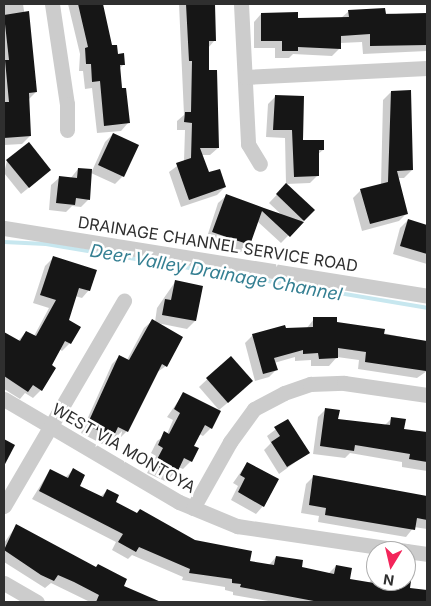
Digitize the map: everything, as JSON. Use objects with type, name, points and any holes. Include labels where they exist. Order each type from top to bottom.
[{"type":"street","points":[[52,4],[65,86],[67,130]]},
{"type":"street","points":[[241,4],[248,144],[260,164]]},
{"type":"street","points":[[245,77],[427,68]]},
{"type":"street","name":"DRAINAGE CHANNEL SERVICE ROAD","points":[[4,228],[427,296]]},
{"type":"street","points":[[4,506],[124,301]]},
{"type":"street","points":[[193,508],[230,442],[254,409],[284,393],[310,384],[344,382],[427,395]]},
{"type":"street","name":"WEST VIA MONTOYA","points":[[4,398],[193,508],[237,526],[366,545]]},
{"type":"street","points":[[4,583],[37,602]]},
{"type":"building","points":[[78,4],[103,4],[112,45],[117,45],[118,54],[124,53],[125,65],[120,65],[122,88],[126,88],[130,123],[104,126],[100,81],[92,82],[91,64],[86,64],[85,48],[88,47]]},
{"type":"building","points":[[186,4],[215,4],[216,41],[209,41],[209,70],[217,70],[219,148],[200,148],[209,172],[220,169],[226,187],[189,200],[176,163],[191,158],[192,123],[184,122],[185,112],[191,112],[192,61],[189,61]]},
{"type":"building","points":[[385,8],[386,14],[427,13],[427,45],[370,46],[370,34],[341,36],[341,49],[298,47],[298,51],[282,51],[282,41],[261,41],[261,13],[298,12],[298,18],[349,17],[348,10]]},
{"type":"building","points":[[29,11],[37,92],[29,93],[31,136],[4,138],[4,102],[9,102],[5,60],[9,60],[4,15]]},
{"type":"building","points":[[411,90],[413,170],[397,171],[408,214],[370,224],[360,189],[388,182],[391,91]]},
{"type":"building","points":[[275,95],[304,96],[303,140],[324,140],[324,150],[319,150],[319,176],[294,177],[292,130],[273,130]]},
{"type":"building","points":[[113,133],[139,145],[124,177],[98,165]]},
{"type":"building","points":[[29,142],[51,170],[29,188],[6,160]]},
{"type":"building","points":[[78,168],[92,169],[90,200],[76,198],[75,205],[56,203],[59,176],[77,178]]},
{"type":"building","points":[[286,183],[315,210],[304,221],[276,194]]},
{"type":"building","points":[[226,194],[304,222],[290,237],[262,211],[250,245],[212,232]]},
{"type":"building","points":[[408,219],[427,225],[427,254],[400,246]]},
{"type":"building","points":[[53,256],[97,270],[90,291],[79,288],[69,320],[81,327],[71,344],[65,341],[52,365],[56,368],[42,391],[33,385],[28,392],[4,376],[4,332],[20,341],[26,331],[36,336],[56,300],[40,295]]},
{"type":"building","points":[[175,280],[203,286],[196,321],[162,315],[165,299],[171,300]]},
{"type":"building","points":[[313,317],[337,317],[337,322],[385,329],[384,334],[427,341],[426,371],[365,362],[366,352],[338,348],[338,358],[319,359],[318,353],[303,354],[303,350],[274,358],[278,370],[263,374],[252,334],[285,325],[286,328],[313,327]]},
{"type":"building","points":[[152,319],[183,337],[167,367],[162,364],[128,432],[118,427],[113,438],[87,425],[119,355],[129,360]]},
{"type":"building","points":[[231,356],[253,381],[228,403],[206,378]]},
{"type":"building","points":[[183,392],[221,411],[212,429],[205,425],[194,446],[199,448],[192,462],[184,458],[176,475],[154,465],[163,448],[158,445],[164,431],[169,434],[180,413],[174,409]]},
{"type":"building","points":[[325,408],[340,410],[338,419],[390,425],[391,417],[406,419],[404,429],[427,432],[427,462],[409,459],[410,454],[355,445],[354,451],[320,446]]},
{"type":"building","points":[[288,419],[310,453],[287,467],[271,442],[280,436],[274,427]]},
{"type":"building","points":[[4,439],[15,445],[4,466]]},
{"type":"building","points":[[247,462],[279,479],[264,507],[238,492],[245,478],[240,475]]},
{"type":"building","points":[[73,468],[85,475],[80,486],[103,497],[107,489],[119,495],[116,502],[137,513],[140,509],[195,540],[252,551],[250,561],[274,565],[276,556],[303,560],[302,567],[334,574],[336,565],[352,568],[350,579],[366,582],[366,591],[427,590],[426,602],[319,602],[240,587],[241,584],[232,583],[232,579],[189,573],[190,569],[139,547],[136,552],[118,542],[123,534],[39,491],[50,469],[68,478]]},
{"type":"building","points":[[313,475],[427,496],[427,520],[417,518],[415,530],[325,515],[326,508],[309,505]]},
{"type":"building","points":[[16,524],[96,567],[98,564],[127,579],[124,586],[161,602],[96,602],[99,595],[74,582],[58,575],[54,581],[41,575],[4,550]]},
{"type":"waterway","name":"Deer Valley Drainage Channel","points":[[4,242],[46,244],[427,308]]}]
